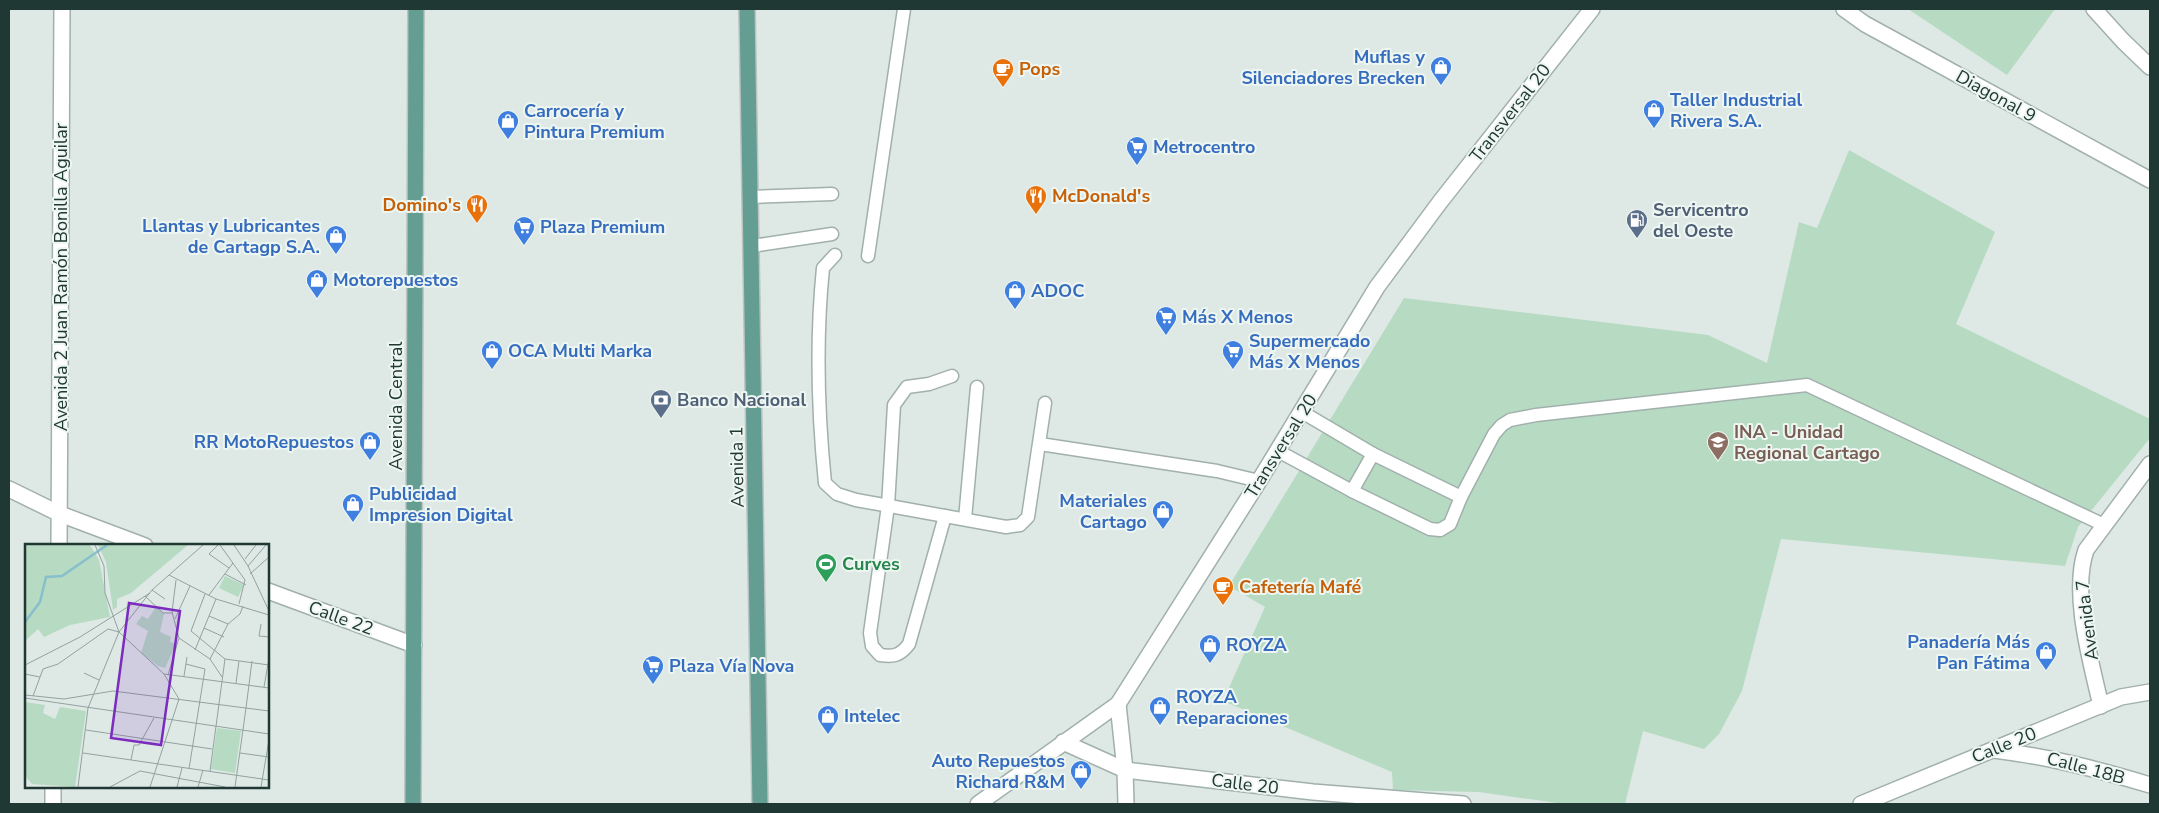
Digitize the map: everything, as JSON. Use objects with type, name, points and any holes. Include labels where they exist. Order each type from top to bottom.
[{"type":"main road","name":"Avenida Central","points":[[413,804],[416,9]]},
{"type":"main road","name":"Avenida 1","points":[[747,9],[760,804]]},
{"type":"street","name":"Avenida 2 Juan Ramón Bonilla Aguilar","points":[[59,544],[62,9]]},
{"type":"street","name":"Transversal 20","points":[[978,804],[1118,704],[1278,451],[1377,287],[1440,202],[1592,9]]},
{"type":"street","name":"Diagonal 9","points":[[1844,9],[1865,24],[2150,180]]},
{"type":"street","points":[[2094,9],[2123,42],[2150,67]]},
{"type":"street","name":"Avenida 7","points":[[2101,706],[2087,641],[2080,580],[2082,564],[2086,550],[2150,464]]},
{"type":"street","points":[[9,489],[60,514],[139,544]]},
{"type":"street","name":"Calle 22","points":[[269,591],[414,645]]},
{"type":"street","name":"Calle 20","points":[[1861,804],[2121,697],[2150,692]]},
{"type":"street","points":[[1118,704],[1125,770],[1126,804]]},
{"type":"street","name":"Calle 20","points":[[1063,742],[1125,770],[1313,792],[1463,804]]},
{"type":"street","name":"Calle 18B","points":[[1991,749],[2040,755],[2086,765],[2150,785]]},
{"type":"street","points":[[53,788],[53,804]]},
{"type":"lane","points":[[868,256],[904,9]]},
{"type":"lane","points":[[751,197],[832,194]]},
{"type":"lane","points":[[752,246],[832,234]]},
{"type":"lane","points":[[835,255],[823,268],[821,288],[821,435],[825,483],[837,494],[888,506],[1006,527],[1020,525],[1028,517],[1045,403]]},
{"type":"lane","points":[[946,516],[909,644],[903,652],[892,656],[880,655],[872,646],[870,633],[888,506],[894,405],[907,387],[929,384],[952,376]]},
{"type":"lane","points":[[1278,451],[1352,491],[1430,529],[1440,530],[1450,524],[1461,497],[1494,434],[1502,425],[1510,420],[1536,415],[1807,385],[2104,525]]},
{"type":"lane","points":[[965,520],[977,387]]},
{"type":"lane","points":[[1302,412],[1373,454],[1461,497]]},
{"type":"lane","points":[[1040,444],[1217,471],[1259,481]]},
{"type":"lane","points":[[1352,491],[1373,454]]},
{"type":"green space","points":[[1908,9],[2055,9],[2007,75]]},
{"type":"green space","name":"INA - Unidad Regional Cartago","points":[[1849,150],[1995,232],[1956,324],[2150,419],[2150,438],[2078,527],[2065,566],[1781,539],[1742,691],[1719,734],[1704,749],[1643,731],[1625,804],[1564,804],[1479,792],[1393,790],[1392,772],[1223,701],[1265,607],[1229,586],[1404,298],[1708,335],[1767,363],[1799,222],[1817,228]]},
{"type":"place","name":"Muflas y Silenciadores Brecken","points":[[1441,86]]},
{"type":"place","name":"Pops","points":[[1003,88]]},
{"type":"place","name":"Taller Industrial Rivera S.A.","points":[[1654,129]]},
{"type":"place","name":"Carrocería y Pintura Premium","points":[[508,140]]},
{"type":"place","name":"Metrocentro","points":[[1137,166]]},
{"type":"place","name":"McDonald's","points":[[1036,215]]},
{"type":"place","name":"Domino's","points":[[477,224]]},
{"type":"place","name":"Servicentro del Oeste","points":[[1637,239]]},
{"type":"place","name":"Plaza Premium","points":[[524,246]]},
{"type":"place","name":"Llantas y Lubricantes de Cartagp S.A.","points":[[336,255]]},
{"type":"place","name":"Motorepuestos","points":[[317,299]]},
{"type":"place","name":"ADOC","points":[[1015,310]]},
{"type":"place","name":"Más X Menos","points":[[1166,336]]},
{"type":"place","name":"OCA Multi Marka","points":[[492,370]]},
{"type":"place","name":"Supermercado Más X Menos","points":[[1233,370]]},
{"type":"place","name":"Banco Nacional","points":[[661,419]]},
{"type":"place","name":"RR MotoRepuestos","points":[[370,461]]},
{"type":"place","name":"INA - Unidad Regional Cartago","points":[[1718,461]]},
{"type":"place","name":"Publicidad Impresion Digital","points":[[353,523]]},
{"type":"place","name":"Materiales Cartago","points":[[1163,530]]},
{"type":"place","name":"Curves","points":[[826,583]]},
{"type":"place","name":"Cafetería Mafé","points":[[1223,606]]},
{"type":"place","name":"ROYZA","points":[[1210,664]]},
{"type":"place","name":"Panadería Más Pan Fátima","points":[[2046,671]]},
{"type":"place","name":"Plaza Vía Nova","points":[[653,685]]},
{"type":"place","name":"ROYZA Reparaciones","points":[[1160,726]]},
{"type":"place","name":"Intelec","points":[[828,735]]},
{"type":"place","name":"Auto Repuestos Richard R&M","points":[[1081,790]]}]
